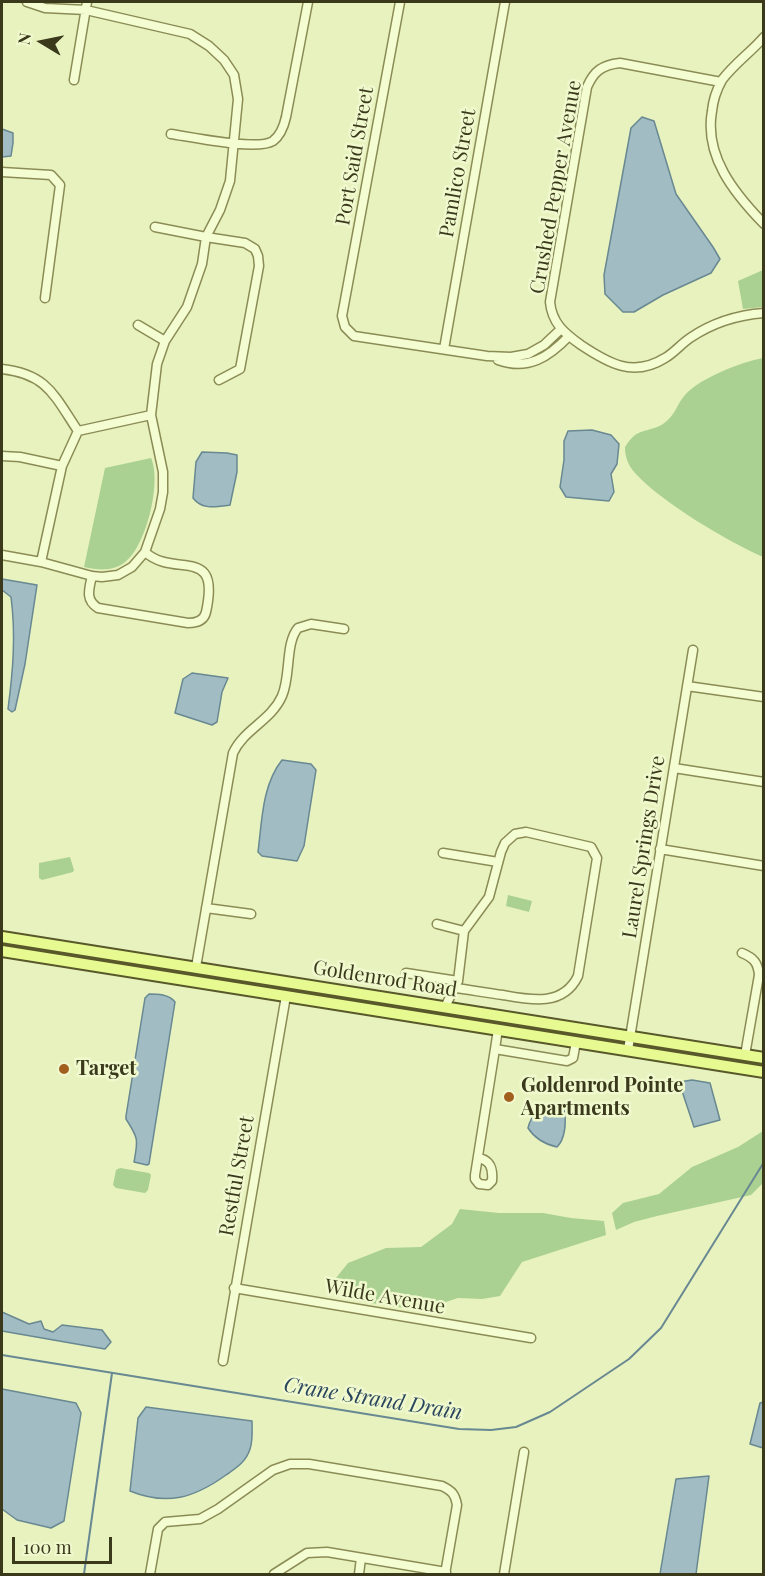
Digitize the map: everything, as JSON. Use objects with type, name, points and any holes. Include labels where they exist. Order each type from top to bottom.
[{"type":"main road","name":"Goldenrod Road","points":[[2,936],[764,1058]]},
{"type":"main road","name":"Goldenrod Road","points":[[2,951],[764,1072]]},
{"type":"main road","points":[[107,968],[130,965],[183,972],[195,968]]},
{"type":"main road","points":[[286,996],[296,990],[350,999],[374,995]]},
{"type":"main road","points":[[361,1008],[378,1005],[434,1014],[445,1007]]},
{"type":"main road","points":[[651,1054],[732,1060],[745,1055]]},
{"type":"main road","points":[[740,1068],[752,1062],[764,1064]]},
{"type":"street","points":[[2,555],[102,577],[118,575],[132,567],[145,552],[160,509],[163,492],[163,472],[151,415],[157,364],[165,341],[187,307],[199,274],[206,237],[220,210],[230,181],[238,99],[234,75],[224,60],[209,46],[190,34],[87,6],[45,8],[27,2]]},
{"type":"street","points":[[171,134],[263,145],[273,141],[283,130],[308,2]]},
{"type":"street","name":"Port Said Street","points":[[400,2],[342,316],[345,327],[354,336],[444,349]]},
{"type":"street","name":"Pamlico Street","points":[[444,349],[505,2]]},
{"type":"street","points":[[74,80],[87,6]]},
{"type":"street","points":[[764,37],[721,82],[713,102],[711,118],[711,137],[715,158],[743,201],[764,224]]},
{"type":"street","name":"Crushed Pepper Avenue","points":[[561,329],[551,312],[550,302],[587,87],[592,75],[609,64],[620,63],[721,82]]},
{"type":"street","points":[[2,172],[51,175],[60,185],[45,298]]},
{"type":"street","points":[[155,227],[245,243],[255,249],[258,255],[259,266],[240,369],[219,380]]},
{"type":"street","points":[[444,349],[487,356],[511,357],[528,354],[544,345],[561,329],[604,360],[617,366],[635,368],[666,358],[690,338],[714,325],[739,316],[764,313]]},
{"type":"street","points":[[138,325],[165,341]]},
{"type":"street","points":[[487,356],[506,363],[523,365],[541,360],[556,350],[569,336]]},
{"type":"street","points":[[2,369],[31,375],[44,385],[52,392],[78,431]]},
{"type":"street","points":[[78,431],[151,415]]},
{"type":"street","points":[[41,562],[63,466],[78,431]]},
{"type":"street","points":[[2,456],[20,457],[63,466]]},
{"type":"street","points":[[92,576],[88,592],[90,600],[98,608],[188,623],[202,620],[206,614],[209,580],[205,572],[197,567],[155,560],[145,552]]},
{"type":"street","points":[[195,968],[230,768],[236,747],[239,741],[274,711],[282,697],[288,680],[292,637],[298,628],[311,624],[344,629]]},
{"type":"street","name":"Laurel Springs Drive","points":[[628,1050],[693,650]]},
{"type":"street","points":[[687,686],[764,698]]},
{"type":"street","points":[[674,768],[764,782]]},
{"type":"street","points":[[406,973],[457,985],[470,990],[543,1000],[562,994],[578,976],[597,862],[594,849],[587,845],[522,832],[505,843],[489,897],[464,931],[457,985],[445,1007]]},
{"type":"street","points":[[660,849],[764,866]]},
{"type":"street","points":[[443,854],[498,862]]},
{"type":"street","points":[[206,908],[250,914]]},
{"type":"street","points":[[437,924],[464,931]]},
{"type":"street","points":[[34,956],[37,942]]},
{"type":"street","points":[[742,953],[751,957],[758,966],[759,975],[745,1055]]},
{"type":"street","name":"Restful Street","points":[[223,1361],[286,996]]},
{"type":"street","points":[[478,1158],[498,1029]]},
{"type":"street","points":[[495,1049],[567,1061],[573,1058],[576,1042]]},
{"type":"street","name":"Wilde Avenue","points":[[234,1288],[531,1338]]},
{"type":"street","points":[[504,1575],[524,1452]]},
{"type":"street","points":[[150,1575],[158,1529],[165,1522],[200,1519],[273,1470],[290,1464],[309,1464],[442,1485],[455,1495],[457,1505],[445,1573],[327,1552],[307,1553],[274,1575]]},
{"type":"street","points":[[359,1575],[361,1558]]},
{"type":"green space","points":[[763,270],[763,307],[743,309],[738,281]]},
{"type":"green space","points":[[764,358],[763,557],[714,531],[661,496],[633,470],[627,461],[625,447],[638,433],[667,421],[685,395],[700,383],[733,367]]},
{"type":"green space","points":[[151,458],[155,482],[150,513],[133,554],[125,562],[110,569],[84,567],[105,468]]},
{"type":"green space","points":[[70,857],[73,872],[42,880],[39,878],[39,863]]},
{"type":"green space","points":[[508,895],[532,901],[529,912],[506,906]]},
{"type":"green space","points":[[763,1131],[763,1183],[751,1195],[657,1216],[616,1230],[612,1213],[623,1203],[659,1194],[692,1167],[738,1147]]},
{"type":"green space","points":[[120,1168],[149,1173],[151,1175],[148,1190],[145,1193],[116,1188],[113,1185],[116,1170]]},
{"type":"green space","points":[[460,1209],[499,1213],[543,1213],[604,1221],[606,1235],[522,1262],[500,1296],[482,1299],[458,1298],[411,1309],[358,1301],[336,1278],[348,1263],[386,1248],[421,1247],[452,1224]]},
{"type":"water","points":[[642,117],[654,121],[676,194],[720,259],[711,273],[663,295],[634,312],[623,312],[605,294],[604,275],[631,128]]},
{"type":"water","points":[[2,129],[13,133],[11,156],[2,157]]},
{"type":"water","points":[[592,430],[611,435],[619,444],[617,464],[611,474],[614,492],[609,501],[566,497],[560,487],[564,441],[568,431]]},
{"type":"water","points":[[202,452],[237,455],[237,472],[230,505],[205,506],[193,498],[196,462]]},
{"type":"water","points":[[2,579],[37,585],[25,664],[15,710],[12,712],[8,709],[13,653],[13,611],[11,597],[2,590]]},
{"type":"water","points":[[192,673],[228,678],[222,692],[217,722],[212,725],[175,713],[183,679]]},
{"type":"water","points":[[282,760],[311,764],[316,770],[304,846],[297,861],[262,856],[258,852],[267,792],[275,770]]},
{"type":"water","points":[[149,994],[166,996],[175,1002],[149,1164],[147,1165],[134,1162],[136,1140],[126,1116],[145,998]]},
{"type":"water","points":[[692,1080],[710,1083],[720,1120],[694,1127],[679,1082]]},
{"type":"water","points":[[556,1103],[564,1105],[565,1122],[563,1138],[557,1147],[540,1140],[528,1128],[538,1111]]},
{"type":"water","points":[[2,1312],[29,1324],[41,1321],[44,1329],[53,1332],[62,1325],[102,1330],[111,1342],[105,1349],[2,1331]]},
{"type":"water","points":[[2,1389],[76,1403],[81,1413],[64,1521],[51,1528],[17,1520],[2,1509]]},
{"type":"water","points":[[764,1402],[763,1448],[750,1444],[760,1403]]},
{"type":"water","points":[[146,1407],[252,1421],[252,1442],[248,1454],[233,1470],[214,1483],[191,1494],[168,1499],[143,1496],[130,1491],[138,1418]]},
{"type":"water","points":[[709,1476],[696,1574],[660,1574],[676,1479]]},
{"type":"waterway","name":"Crane Strand Drain","points":[[2,1355],[459,1429],[491,1430],[516,1427],[550,1412],[629,1359],[661,1328],[764,1162]]},
{"type":"waterway","points":[[84,1574],[112,1373]]},
{"type":"place","name":"Target","points":[[64,1069]]},
{"type":"place","name":"Goldenrod Pointe Apartments","points":[[509,1097]]}]
